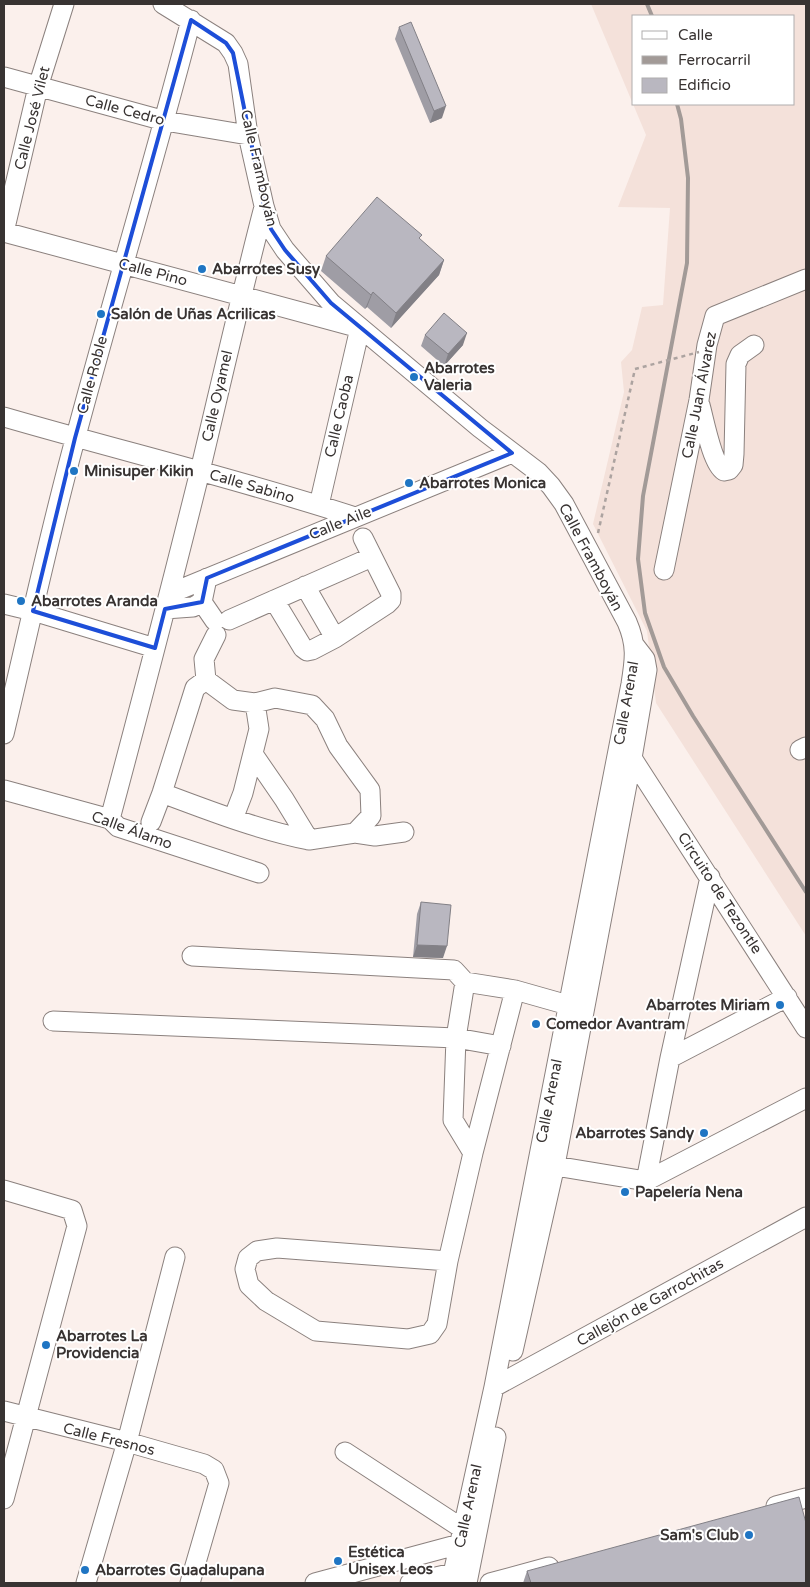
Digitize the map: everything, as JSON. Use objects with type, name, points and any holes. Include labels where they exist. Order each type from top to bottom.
[{"type":"street","name":"Calle José Vilet","points":[[4,232],[38,87],[64,4]]},
{"type":"street","name":"Calle Framboyán","points":[[163,4],[226,43],[233,53],[238,64],[248,135],[264,206],[271,229],[285,250],[331,302],[360,328],[512,453],[538,472],[551,486],[564,504],[627,622],[633,635],[635,646]]},
{"type":"street","name":"Calle Roble","points":[[4,734],[75,438],[122,264],[165,121],[191,20]]},
{"type":"street","name":"Calle Cedro","points":[[4,77],[165,121],[248,135]]},
{"type":"street","name":"Calle Oyamel","points":[[110,819],[200,471],[264,206]]},
{"type":"street","name":"Calle Pino","points":[[4,232],[360,328]]},
{"type":"street","name":"Calle Juan Álvarez","points":[[664,570],[707,345],[715,316],[806,280]]},
{"type":"street","name":"Calle Caoba","points":[[319,505],[360,328]]},
{"type":"street","points":[[698,400],[710,446],[721,469],[724,471],[730,470],[733,465],[734,454],[736,364],[740,355],[754,345]]},
{"type":"street","name":"Calle Sabino","points":[[4,417],[200,471],[355,517]]},
{"type":"street","name":"Calle Aile","points":[[167,602],[207,578],[512,453]]},
{"type":"street","points":[[274,600],[303,648],[307,651],[335,638],[387,604],[391,600],[391,594],[363,538]]},
{"type":"street","points":[[355,833],[371,816],[370,790],[338,746],[324,719],[312,705],[275,698],[255,703],[233,700],[206,680],[204,659],[220,625],[372,557]]},
{"type":"street","points":[[167,602],[193,607],[202,602],[207,578]]},
{"type":"street","points":[[305,586],[335,638]]},
{"type":"street","points":[[202,602],[220,625]]},
{"type":"street","points":[[4,604],[155,648]]},
{"type":"street","name":"Calle Arenal","points":[[457,1580],[632,758],[647,670],[645,659],[635,646]]},
{"type":"street","name":"Calle Arenal","points":[[546,1164],[568,1005],[631,684],[635,646]]},
{"type":"street","points":[[151,822],[195,688],[206,680]]},
{"type":"street","points":[[233,819],[243,793],[259,729],[255,703]]},
{"type":"street","points":[[253,754],[309,840]]},
{"type":"street","name":"Circuito de Tezontle","points":[[632,758],[806,1028]]},
{"type":"street","name":"Calle Álamo","points":[[4,790],[110,819],[118,827],[259,873]]},
{"type":"street","points":[[162,793],[233,819],[309,840],[355,833],[375,836],[404,832]]},
{"type":"street","points":[[646,1181],[670,1058],[710,877]]},
{"type":"street","points":[[192,956],[454,970],[465,982],[515,990],[568,1005]]},
{"type":"street","points":[[465,982],[456,1038],[453,1120],[473,1152]]},
{"type":"street","points":[[448,1261],[277,1248],[257,1251],[248,1258],[245,1269],[249,1285],[266,1301],[316,1331],[408,1339],[430,1334],[437,1324],[448,1261],[473,1152],[515,990]]},
{"type":"street","points":[[670,1058],[787,997]]},
{"type":"street","points":[[53,1020],[456,1038],[501,1046]]},
{"type":"street","points":[[546,1164],[646,1181],[806,1098]]},
{"type":"street","points":[[4,1190],[72,1210],[78,1226],[4,1499]]},
{"type":"street","name":"Callejón de Garrochitas","points":[[500,1384],[806,1217]]},
{"type":"street","points":[[86,1583],[127,1442],[175,1257]]},
{"type":"street","name":"Calle Arenal","points":[[457,1580],[462,1536],[500,1384]]},
{"type":"street","name":"Calle Fresnos","points":[[4,1411],[127,1442],[204,1464],[214,1470],[218,1483],[190,1583]]},
{"type":"street","points":[[345,1452],[462,1536]]},
{"type":"street","points":[[758,1511],[806,1498]]},
{"type":"street","points":[[315,1583],[462,1536]]},
{"type":"street","points":[[503,1582],[565,1563]]},
{"type":"street","points":[[410,1583],[457,1580]]},
{"type":"path","points":[[586,545],[596,539],[635,369],[699,352]]},
{"type":"highlighted area","points":[[191,20],[226,43],[233,53],[264,206],[271,229],[285,250],[331,303],[512,453],[207,578],[202,602],[165,609],[155,648],[33,611],[75,438]]},
{"type":"shaded area","points":[[591,4],[806,4],[806,936],[656,703],[647,631],[593,524],[624,392],[621,362],[632,350],[642,307],[663,305],[670,208],[618,207],[646,135],[633,105],[795,105],[795,15],[632,15],[632,102]]},
{"type":"building","points":[[411,22],[446,106],[434,111],[399,27]]},
{"type":"building","points":[[377,197],[422,235],[419,238],[444,260],[396,313],[373,292],[371,295],[326,256]]},
{"type":"building","points":[[444,313],[467,333],[448,354],[425,335]]},
{"type":"building","points":[[421,902],[451,905],[447,946],[417,945]]},
{"type":"building","name":"Sam's Club","points":[[799,1497],[806,1523],[806,1583],[531,1583],[527,1571]]},
{"type":"railway","points":[[647,4],[652,15]]},
{"type":"railway","points":[[677,105],[681,119],[688,178],[687,263],[643,496],[638,559],[645,613],[664,667],[693,716],[806,892]]},
{"type":"place","name":"Abarrotes Susy","points":[[202,269]]},
{"type":"place","name":"Salón de Uñas Acrilicas","points":[[101,314]]},
{"type":"place","name":"Abarrotes Valeria","points":[[414,377]]},
{"type":"place","name":"Minisuper Kikin","points":[[74,471]]},
{"type":"place","name":"Abarrotes Monica","points":[[409,483]]},
{"type":"place","name":"Abarrotes Aranda","points":[[21,601]]},
{"type":"place","name":"Abarrotes Miriam","points":[[780,1005]]},
{"type":"place","name":"Comedor Avantram","points":[[536,1024]]},
{"type":"place","name":"Abarrotes Sandy","points":[[704,1133]]},
{"type":"place","name":"Papelería Nena","points":[[625,1192]]},
{"type":"place","name":"Abarrotes La Providencia","points":[[46,1345]]},
{"type":"place","name":"Sam's Club","points":[[749,1535]]},
{"type":"place","name":"Estética Unisex Leos","points":[[338,1561]]},
{"type":"place","name":"Abarrotes Guadalupana","points":[[85,1570]]}]
